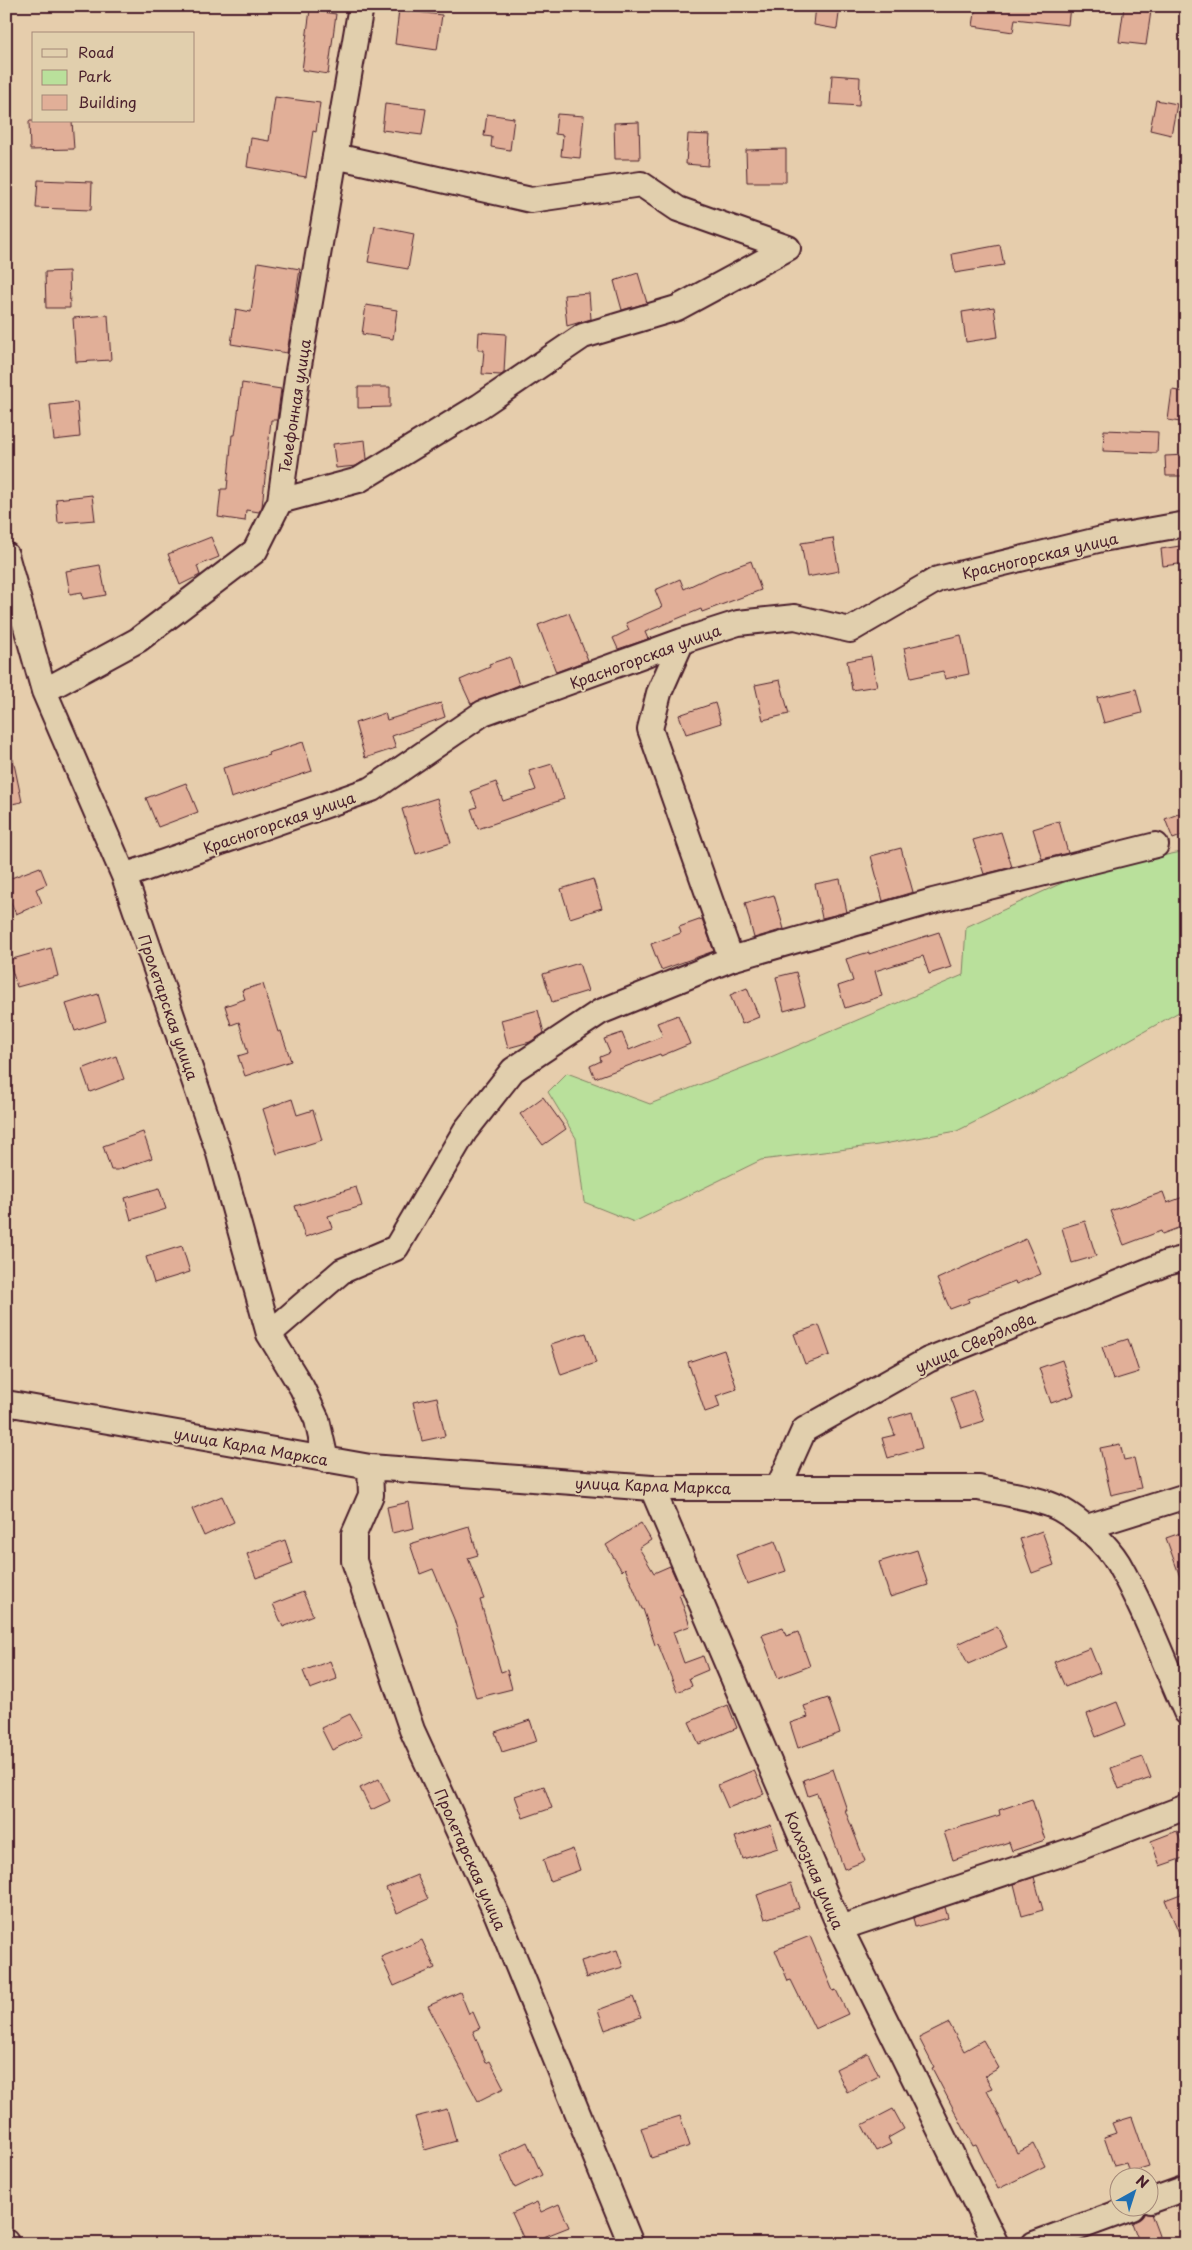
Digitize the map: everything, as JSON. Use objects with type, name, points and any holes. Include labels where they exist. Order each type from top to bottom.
[{"type":"street","name":"Телефонная улица","points":[[44,691],[138,640],[255,551],[280,501],[298,371],[361,6]]},
{"type":"street","points":[[280,501],[359,480],[480,406],[583,336],[678,308],[788,248],[678,209],[641,184],[531,200],[335,156]]},
{"type":"street","name":"Красногорская улица","points":[[124,876],[372,790],[483,713],[682,641],[738,623],[795,617],[850,630],[938,579],[1102,539],[1186,524]]},
{"type":"street","name":"Пролетарская улица","points":[[6,555],[44,691],[124,876],[218,1150],[269,1334],[302,1388],[317,1420],[326,1460]]},
{"type":"street","points":[[682,641],[659,693],[650,729],[731,959]]},
{"type":"street","points":[[269,1334],[342,1271],[396,1248],[466,1132],[513,1070],[600,1012],[731,959],[933,901],[1156,845]]},
{"type":"street","name":"улица Свердлова","points":[[778,1488],[804,1430],[919,1364],[1167,1263],[1186,1258]]},
{"type":"street","name":"улица Карла Маркса","points":[[6,1403],[370,1467],[652,1488],[979,1488],[1017,1496],[1058,1508],[1087,1527],[1117,1562],[1146,1620],[1186,1712]]},
{"type":"street","name":"Пролетарская улица","points":[[370,1467],[371,1494],[354,1534],[354,1561],[412,1730],[497,1915],[631,2244]]},
{"type":"street","name":"Колхозная улица","points":[[652,1488],[840,1928],[996,2244]]},
{"type":"street","points":[[1087,1527],[1186,1496]]},
{"type":"street","points":[[840,1928],[1076,1849],[1186,1807]]},
{"type":"street","points":[[1160,2197],[1186,2188]]},
{"type":"street","points":[[1034,2244],[1110,2216]]},
{"type":"green space","points":[[1186,851],[1186,1008],[1058,1080],[957,1131],[878,1145],[761,1160],[634,1222],[584,1202],[576,1138],[548,1092],[567,1073],[650,1104],[773,1056],[963,975],[966,927],[1088,871]]},
{"type":"building","points":[[816,6],[840,6],[837,29],[814,25]]},
{"type":"building","points":[[976,6],[1070,6],[1068,25],[1015,19],[1013,32],[973,26]]},
{"type":"building","points":[[1124,7],[1151,11],[1146,45],[1119,42]]},
{"type":"building","points":[[310,10],[336,14],[328,74],[302,70]]},
{"type":"building","points":[[399,10],[442,15],[437,50],[395,44]]},
{"type":"building","points":[[832,75],[860,77],[859,106],[830,104]]},
{"type":"building","points":[[275,97],[320,103],[316,132],[313,131],[306,177],[247,167],[251,138],[269,141]]},
{"type":"building","points":[[1156,100],[1177,104],[1171,135],[1150,130]]},
{"type":"building","points":[[385,104],[426,109],[422,135],[382,130]]},
{"type":"building","points":[[487,114],[514,118],[510,150],[491,147],[492,137],[484,136]]},
{"type":"building","points":[[557,114],[584,116],[580,158],[561,156],[563,135],[555,134]]},
{"type":"building","points":[[29,121],[72,122],[74,149],[30,150]]},
{"type":"building","points":[[639,122],[640,159],[615,159],[614,123]]},
{"type":"building","points":[[688,134],[710,135],[708,166],[686,164]]},
{"type":"building","points":[[786,149],[786,182],[747,182],[746,150]]},
{"type":"building","points":[[38,180],[92,182],[91,210],[36,208]]},
{"type":"building","points":[[375,226],[414,234],[408,269],[368,262]]},
{"type":"building","points":[[1000,245],[1004,265],[955,273],[952,254]]},
{"type":"building","points":[[258,262],[300,269],[287,353],[231,344],[236,309],[251,312]]},
{"type":"building","points":[[69,271],[70,308],[46,308],[45,272]]},
{"type":"building","points":[[638,273],[647,303],[622,310],[614,281]]},
{"type":"building","points":[[589,293],[591,319],[567,326],[564,295]]},
{"type":"building","points":[[366,305],[397,310],[393,339],[362,334]]},
{"type":"building","points":[[994,307],[998,337],[966,342],[962,312]]},
{"type":"building","points":[[108,315],[111,360],[76,362],[73,318]]},
{"type":"building","points":[[479,332],[506,334],[504,373],[501,375],[482,374],[484,350],[478,350]]},
{"type":"building","points":[[242,383],[281,389],[277,420],[271,420],[262,507],[259,512],[246,510],[245,521],[218,517],[221,489],[227,489],[232,435],[235,435]]},
{"type":"building","points":[[358,387],[390,387],[390,407],[358,408]]},
{"type":"building","points":[[1172,390],[1186,392],[1186,423],[1168,420]]},
{"type":"building","points":[[77,402],[80,437],[54,440],[50,405]]},
{"type":"building","points":[[1104,430],[1158,432],[1157,453],[1103,451]]},
{"type":"building","points":[[365,440],[367,459],[356,466],[336,468],[333,444]]},
{"type":"building","points":[[1186,455],[1186,476],[1166,476],[1165,456]]},
{"type":"building","points":[[92,495],[95,520],[58,523],[56,499]]},
{"type":"building","points":[[211,537],[219,557],[197,566],[200,575],[180,585],[168,554]]},
{"type":"building","points":[[833,538],[839,571],[807,577],[801,543]]},
{"type":"building","points":[[1186,545],[1186,563],[1163,566],[1161,549]]},
{"type":"building","points":[[751,561],[761,590],[702,612],[701,609],[645,632],[648,639],[618,649],[613,638],[629,630],[626,623],[662,607],[655,590],[680,579],[684,589],[718,573]]},
{"type":"building","points":[[100,565],[106,595],[83,599],[82,592],[70,594],[66,571]]},
{"type":"building","points":[[569,613],[588,660],[556,672],[538,625]]},
{"type":"building","points":[[961,635],[969,674],[945,679],[943,671],[911,678],[904,648]]},
{"type":"building","points":[[871,656],[877,686],[852,690],[847,661]]},
{"type":"building","points":[[510,657],[519,685],[471,704],[460,680],[490,667],[489,664]]},
{"type":"building","points":[[780,680],[789,714],[763,720],[755,685]]},
{"type":"building","points":[[1136,689],[1142,713],[1104,723],[1097,698]]},
{"type":"building","points":[[441,703],[445,717],[392,736],[396,748],[365,758],[355,723],[385,713],[387,720]]},
{"type":"building","points":[[715,703],[721,723],[686,734],[679,715]]},
{"type":"building","points":[[303,742],[312,771],[231,798],[223,768],[269,755],[268,753]]},
{"type":"building","points":[[13,759],[22,802],[6,805],[6,760]]},
{"type":"building","points":[[552,764],[564,799],[478,829],[471,809],[477,807],[471,791],[496,782],[503,801],[536,790],[529,771]]},
{"type":"building","points":[[186,783],[198,812],[158,827],[146,798]]},
{"type":"building","points":[[437,798],[451,843],[416,854],[402,809]]},
{"type":"building","points":[[1186,811],[1186,834],[1173,839],[1165,819]]},
{"type":"building","points":[[1059,821],[1068,853],[1042,859],[1033,829]]},
{"type":"building","points":[[1001,832],[1012,867],[984,874],[973,840]]},
{"type":"building","points":[[901,848],[913,892],[883,901],[871,856]]},
{"type":"building","points":[[40,867],[47,884],[36,889],[42,903],[16,914],[6,891],[6,880]]},
{"type":"building","points":[[593,879],[602,908],[570,918],[561,889]]},
{"type":"building","points":[[840,879],[847,912],[822,918],[815,884]]},
{"type":"building","points":[[774,895],[784,929],[754,938],[745,903]]},
{"type":"building","points":[[702,919],[714,951],[661,970],[651,944],[681,933],[679,927]]},
{"type":"building","points":[[939,932],[951,967],[929,974],[923,956],[875,971],[882,996],[845,1008],[838,986],[853,981],[846,959],[869,952],[869,954]]},
{"type":"building","points":[[51,948],[58,976],[17,987],[9,960]]},
{"type":"building","points":[[579,963],[588,991],[552,1002],[543,974]]},
{"type":"building","points":[[796,972],[805,1005],[784,1011],[776,977]]},
{"type":"building","points":[[263,984],[278,1032],[281,1031],[291,1061],[245,1076],[238,1056],[248,1053],[239,1022],[231,1025],[225,1006],[245,999],[242,990]]},
{"type":"building","points":[[747,988],[759,1017],[742,1024],[730,995]]},
{"type":"building","points":[[98,994],[106,1021],[75,1031],[66,1004]]},
{"type":"building","points":[[538,1010],[544,1033],[530,1042],[508,1048],[501,1020]]},
{"type":"building","points":[[678,1015],[690,1044],[661,1056],[660,1054],[595,1078],[590,1066],[601,1061],[600,1057],[610,1053],[604,1039],[622,1033],[629,1050],[663,1036],[657,1023]]},
{"type":"building","points":[[116,1056],[124,1079],[90,1092],[82,1069]]},
{"type":"building","points":[[543,1097],[566,1129],[543,1145],[520,1114]]},
{"type":"building","points":[[292,1099],[297,1115],[313,1110],[322,1140],[277,1154],[263,1109]]},
{"type":"building","points":[[143,1132],[152,1158],[118,1170],[111,1170],[103,1146]]},
{"type":"building","points":[[356,1187],[362,1206],[328,1216],[332,1228],[305,1237],[295,1206]]},
{"type":"building","points":[[159,1188],[166,1209],[131,1220],[125,1198]]},
{"type":"building","points":[[1163,1192],[1167,1203],[1186,1196],[1186,1225],[1162,1234],[1161,1231],[1124,1245],[1110,1211]]},
{"type":"building","points":[[1085,1221],[1096,1256],[1072,1263],[1062,1228]]},
{"type":"building","points":[[1026,1239],[1041,1274],[1016,1284],[1015,1281],[968,1299],[969,1302],[950,1309],[937,1279]]},
{"type":"building","points":[[182,1246],[190,1272],[154,1283],[146,1257]]},
{"type":"building","points":[[819,1325],[830,1355],[805,1364],[794,1334]]},
{"type":"building","points":[[586,1333],[596,1363],[561,1375],[551,1344]]},
{"type":"building","points":[[1128,1339],[1139,1372],[1113,1380],[1102,1347]]},
{"type":"building","points":[[724,1350],[737,1389],[716,1396],[720,1407],[705,1412],[688,1362]]},
{"type":"building","points":[[1062,1360],[1074,1395],[1051,1403],[1039,1368]]},
{"type":"building","points":[[973,1390],[984,1421],[962,1428],[951,1398]]},
{"type":"building","points":[[437,1397],[445,1436],[422,1441],[413,1402]]},
{"type":"building","points":[[912,1412],[922,1448],[888,1458],[882,1438],[895,1435],[889,1419]]},
{"type":"building","points":[[1120,1444],[1124,1460],[1134,1458],[1141,1488],[1111,1495],[1100,1448]]},
{"type":"building","points":[[222,1496],[234,1522],[204,1536],[192,1509]]},
{"type":"building","points":[[409,1502],[414,1528],[392,1533],[387,1507]]},
{"type":"building","points":[[641,1523],[651,1540],[639,1548],[654,1573],[670,1566],[682,1593],[679,1594],[690,1626],[673,1632],[684,1663],[703,1656],[708,1670],[689,1678],[692,1686],[677,1692],[658,1644],[655,1645],[643,1609],[625,1568],[622,1571],[606,1545]]},
{"type":"building","points":[[469,1526],[478,1555],[468,1558],[484,1599],[480,1600],[501,1672],[507,1670],[512,1689],[476,1698],[454,1619],[433,1569],[420,1574],[410,1544]]},
{"type":"building","points":[[1042,1531],[1054,1565],[1032,1573],[1020,1539]]},
{"type":"building","points":[[1186,1531],[1186,1587],[1184,1588],[1166,1538]]},
{"type":"building","points":[[285,1540],[293,1564],[256,1578],[247,1554]]},
{"type":"building","points":[[775,1541],[786,1571],[747,1584],[736,1555]]},
{"type":"building","points":[[917,1550],[928,1585],[890,1597],[879,1562]]},
{"type":"building","points":[[303,1592],[313,1615],[283,1627],[273,1604]]},
{"type":"building","points":[[997,1626],[1007,1647],[968,1664],[958,1644]]},
{"type":"building","points":[[783,1628],[786,1636],[798,1632],[810,1666],[778,1678],[762,1635]]},
{"type":"building","points":[[1090,1648],[1100,1673],[1065,1687],[1054,1662]]},
{"type":"building","points":[[330,1661],[337,1679],[310,1689],[303,1671]]},
{"type":"building","points":[[828,1698],[840,1733],[798,1748],[790,1723],[808,1717],[804,1706]]},
{"type":"building","points":[[1117,1702],[1126,1725],[1096,1737],[1087,1714]]},
{"type":"building","points":[[728,1705],[737,1728],[699,1744],[689,1722]]},
{"type":"building","points":[[350,1714],[362,1736],[332,1750],[321,1728]]},
{"type":"building","points":[[530,1720],[537,1741],[502,1752],[495,1732]]},
{"type":"building","points":[[1143,1757],[1151,1778],[1119,1789],[1111,1768]]},
{"type":"building","points":[[833,1769],[847,1810],[845,1810],[865,1861],[844,1869],[817,1793],[808,1796],[803,1780]]},
{"type":"building","points":[[754,1770],[764,1794],[728,1808],[718,1785]]},
{"type":"building","points":[[379,1779],[390,1801],[371,1810],[360,1788]]},
{"type":"building","points":[[544,1786],[552,1808],[523,1818],[515,1796]]},
{"type":"building","points":[[1032,1799],[1045,1840],[1012,1851],[1009,1842],[953,1860],[944,1832],[1000,1815],[999,1810]]},
{"type":"building","points":[[771,1825],[778,1848],[743,1859],[735,1837]]},
{"type":"building","points":[[1177,1831],[1186,1857],[1160,1866],[1151,1841]]},
{"type":"building","points":[[573,1849],[580,1870],[550,1881],[543,1860]]},
{"type":"building","points":[[417,1875],[428,1899],[397,1913],[386,1888]]},
{"type":"building","points":[[1034,1877],[1043,1910],[1022,1916],[1014,1884]]},
{"type":"building","points":[[791,1883],[799,1908],[765,1919],[757,1895]]},
{"type":"building","points":[[1186,1892],[1186,1949],[1165,1900]]},
{"type":"building","points":[[945,1907],[948,1918],[915,1927],[913,1918]]},
{"type":"building","points":[[810,1936],[833,1991],[836,1990],[848,2014],[815,2029],[791,1980],[788,1981],[775,1950]]},
{"type":"building","points":[[422,1940],[435,1968],[394,1986],[381,1957]]},
{"type":"building","points":[[617,1950],[623,1967],[586,1978],[581,1961]]},
{"type":"building","points":[[460,1992],[469,2014],[473,2012],[480,2028],[473,2031],[486,2063],[490,2061],[504,2088],[478,2101],[428,2006]]},
{"type":"building","points":[[633,1997],[641,2017],[605,2030],[598,2010]]},
{"type":"building","points":[[949,2023],[964,2051],[983,2040],[999,2068],[985,2076],[992,2088],[987,2090],[1017,2153],[1034,2144],[1045,2166],[998,2189],[976,2145],[973,2146],[932,2068],[934,2067],[919,2038]]},
{"type":"building","points":[[868,2053],[879,2076],[847,2092],[836,2069]]},
{"type":"building","points":[[447,2109],[456,2141],[425,2150],[415,2117]]},
{"type":"building","points":[[893,2109],[904,2129],[888,2138],[891,2144],[876,2151],[862,2125]]},
{"type":"building","points":[[680,2116],[690,2146],[651,2158],[641,2128]]},
{"type":"building","points":[[1132,2117],[1149,2166],[1128,2168],[1126,2163],[1114,2166],[1104,2137],[1116,2133],[1112,2123]]},
{"type":"building","points":[[527,2142],[542,2175],[515,2188],[500,2155]]},
{"type":"building","points":[[537,2202],[541,2212],[559,2204],[569,2227],[526,2244],[512,2213]]},
{"type":"building","points":[[1140,2218],[1152,2218],[1162,2244],[1140,2244],[1132,2223]]}]
